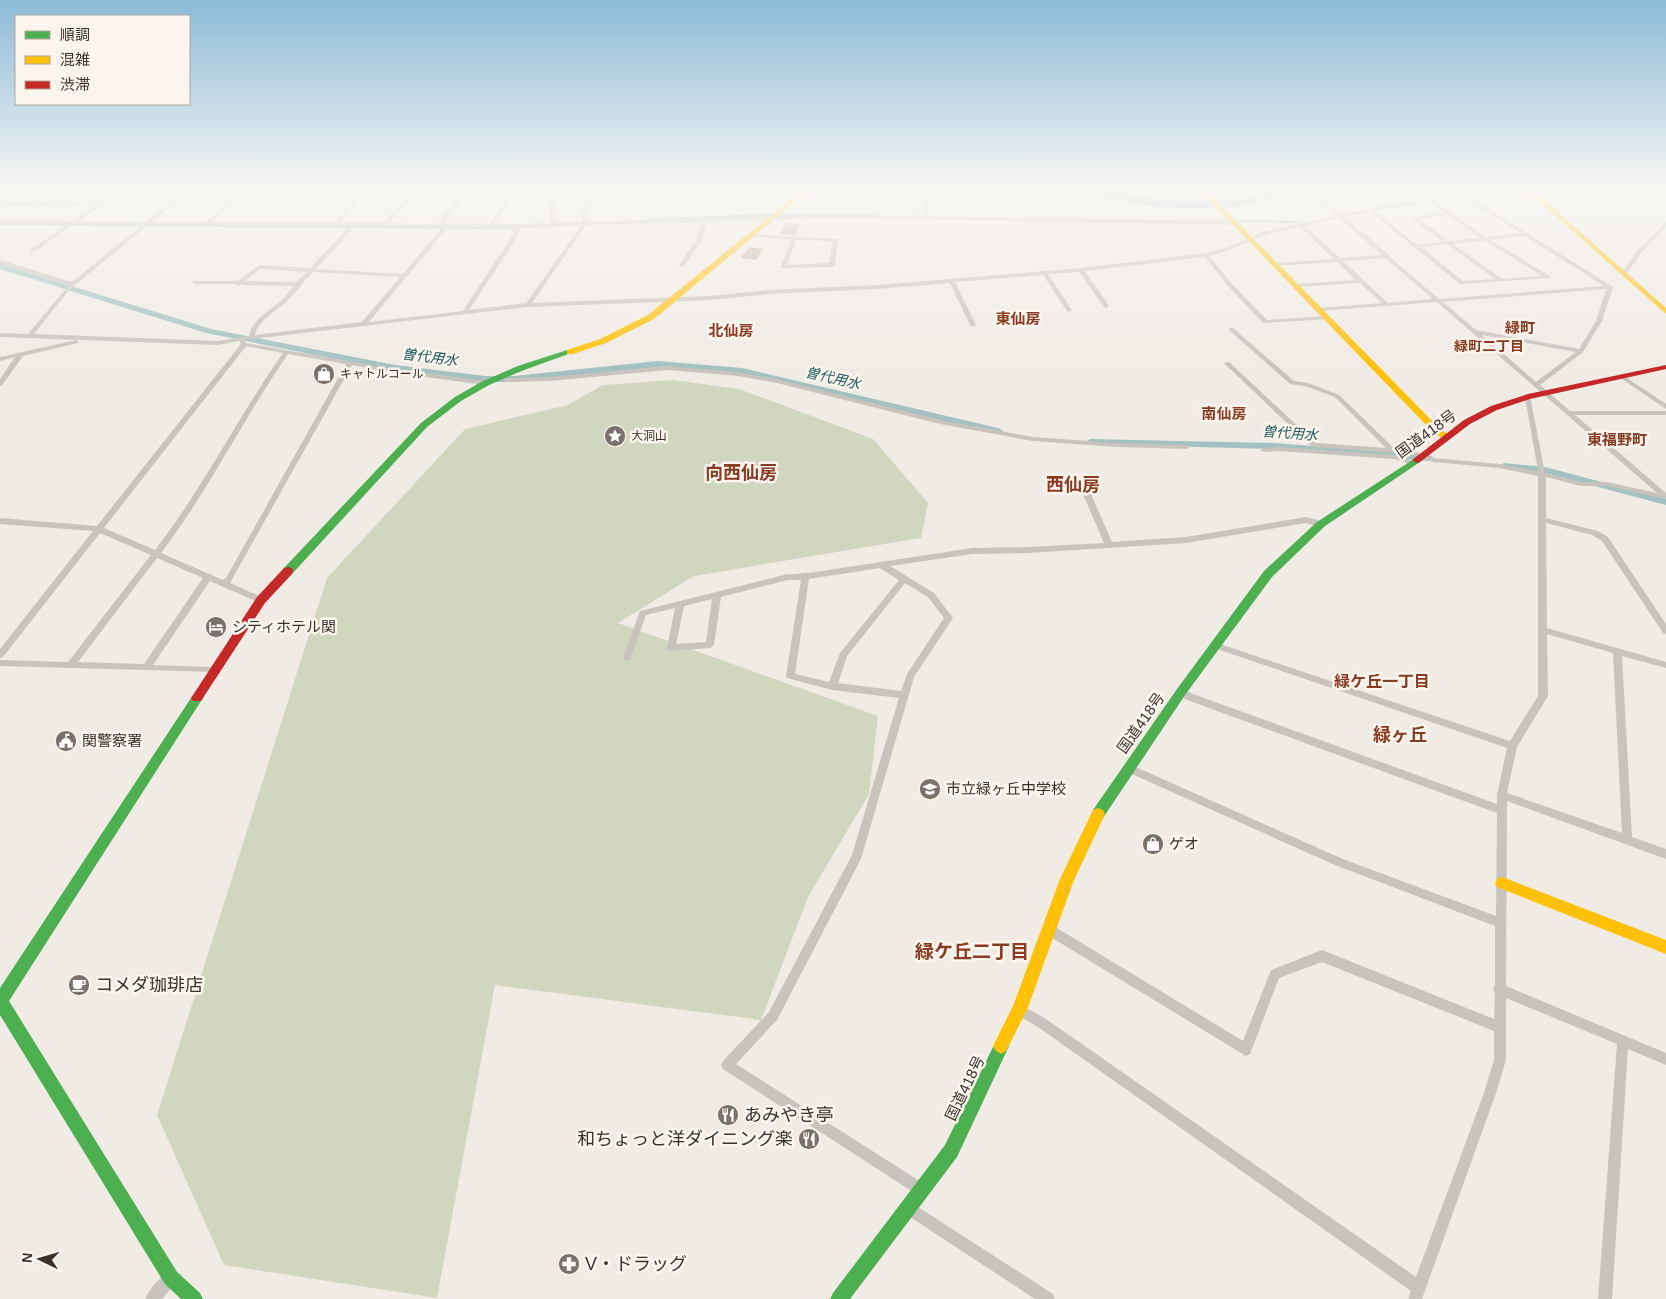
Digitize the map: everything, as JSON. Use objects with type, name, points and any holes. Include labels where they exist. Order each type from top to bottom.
[{"type":"main road","points":[[194,1299],[171,1278],[0,1001],[261,600],[424,424],[458,399],[486,383],[610,338],[651,317],[737,248]]},
{"type":"main road","points":[[1259,248],[1434,428],[1446,437]]},
{"type":"main road","points":[[1594,248],[1666,312]]},
{"type":"main road","name":"国道418号","points":[[839,1299],[951,1151],[1018,1010],[1067,879],[1100,811],[1181,692],[1268,574],[1321,524],[1417,459],[1467,422],[1494,408],[1528,397],[1666,367]]},
{"type":"main road","points":[[1502,883],[1666,947]]},
{"type":"street","points":[[32,251],[37,248]]},
{"type":"street","points":[[30,336],[72,284],[116,248]]},
{"type":"street","points":[[252,337],[252,332],[258,324],[286,299],[332,248]]},
{"type":"street","points":[[364,324],[428,248]]},
{"type":"street","points":[[465,312],[507,248]]},
{"type":"street","points":[[528,305],[568,248]]},
{"type":"street","points":[[682,264],[694,248]]},
{"type":"street","points":[[791,248],[784,267],[832,265],[835,248]]},
{"type":"street","points":[[0,655],[99,530],[243,342],[252,337],[528,305],[711,298],[768,292],[878,287],[1045,274],[1206,255],[1229,248]]},
{"type":"street","points":[[1325,248],[1387,305]]},
{"type":"street","points":[[1378,248],[1666,497]]},
{"type":"street","points":[[1420,248],[1462,283],[1548,278],[1499,248]]},
{"type":"street","points":[[1455,248],[1500,280]]},
{"type":"street","points":[[1548,248],[1610,287]]},
{"type":"street","points":[[1624,274],[1643,248]]},
{"type":"street","points":[[1206,255],[1230,285],[1265,322],[1387,305],[1610,287]]},
{"type":"street","points":[[1275,265],[1388,256]]},
{"type":"street","points":[[0,262],[72,284]]},
{"type":"street","points":[[238,284],[259,267],[405,276]]},
{"type":"street","points":[[1081,270],[1106,306]]},
{"type":"street","points":[[1045,274],[1069,310]]},
{"type":"street","points":[[952,281],[973,325]]},
{"type":"street","points":[[1297,286],[1361,281]]},
{"type":"street","points":[[195,282],[298,284]]},
{"type":"street","points":[[1534,384],[1539,383],[1581,352],[1599,321],[1610,287]]},
{"type":"street","points":[[1232,329],[1292,383],[1306,384],[1337,396],[1393,451]]},
{"type":"street","points":[[1475,332],[1581,352]]},
{"type":"street","points":[[0,336],[218,343],[243,342],[394,371],[486,383]]},
{"type":"street","points":[[0,359],[88,339]]},
{"type":"street","points":[[71,665],[158,555],[264,384],[287,351]]},
{"type":"street","points":[[0,384],[21,354]]},
{"type":"street","points":[[224,584],[229,580],[350,362]]},
{"type":"street","points":[[1227,363],[1314,445],[1410,452],[1417,459]]},
{"type":"street","points":[[499,377],[506,380],[550,379],[668,368],[738,374],[777,381],[940,422],[1024,438],[1186,447]]},
{"type":"street","points":[[1620,376],[1666,407]]},
{"type":"street","points":[[1018,1010],[1042,1024],[1417,1293],[1490,1093],[1500,1060],[1499,988],[1502,794],[1512,746],[1543,696],[1542,474],[1528,397]]},
{"type":"street","points":[[1568,413],[1666,413]]},
{"type":"street","points":[[1264,450],[1278,449],[1396,457],[1499,466],[1581,484],[1607,484],[1666,497]]},
{"type":"street","points":[[1084,485],[1108,545]]},
{"type":"street","points":[[627,658],[643,612],[788,577],[796,578],[972,551],[1028,550],[1186,540],[1306,520],[1321,524]]},
{"type":"street","points":[[1543,520],[1595,533],[1605,539],[1666,631]]},
{"type":"street","points":[[0,521],[99,530],[261,600]]},
{"type":"street","points":[[881,565],[931,595],[949,618],[910,676],[857,856],[773,1016],[726,1064],[921,1191]]},
{"type":"street","points":[[806,575],[790,676],[832,686],[904,695]]},
{"type":"street","points":[[146,668],[208,577]]},
{"type":"street","points":[[832,686],[843,655],[904,579]]},
{"type":"street","points":[[680,604],[671,648],[710,645],[716,594]]},
{"type":"street","points":[[1544,630],[1666,665]]},
{"type":"street","points":[[1216,644],[1222,648],[1512,746]]},
{"type":"street","points":[[1617,651],[1627,840]]},
{"type":"street","points":[[0,663],[214,670]]},
{"type":"street","points":[[1181,692],[1190,697],[1502,810]]},
{"type":"street","points":[[1128,768],[1339,862],[1501,923]]},
{"type":"street","points":[[1502,794],[1666,854]]},
{"type":"street","points":[[1048,930],[1058,934],[1246,1050],[1275,974],[1322,956],[1500,1027]]},
{"type":"street","points":[[1499,988],[1666,1059]]},
{"type":"street","points":[[1606,1299],[1623,1041]]},
{"type":"street","points":[[908,1208],[1048,1299]]},
{"type":"street","points":[[152,1299],[171,1278]]},
{"type":"green space","points":[[673,380],[739,389],[873,439],[928,503],[921,538],[694,576],[618,623],[878,716],[869,794],[808,897],[761,1020],[495,985],[437,1298],[224,1265],[157,1115],[327,578],[465,429],[568,405],[603,385]]},
{"type":"building","points":[[749,248],[763,249],[756,260],[741,258]]},
{"type":"waterway","name":"曽代用水","points":[[0,266],[209,331],[395,368],[485,379],[514,379],[658,364],[742,371],[998,431]]},
{"type":"waterway","name":"曽代用水","points":[[1090,442],[1274,446],[1429,458]]},
{"type":"waterway","name":"曽代用水","points":[[1504,466],[1545,470],[1666,502]]},
{"type":"traffic: fast","points":[[288,571],[424,425],[458,399],[486,383],[521,368],[570,352]]},
{"type":"traffic: fast","points":[[1098,814],[1181,692],[1268,574],[1321,524],[1417,460]]},
{"type":"traffic: fast","points":[[0,1001],[197,698]]},
{"type":"traffic: fast","points":[[0,1001],[171,1278],[194,1299]]},
{"type":"traffic: fast","points":[[839,1299],[951,1151],[1001,1046]]},
{"type":"traffic: slow","points":[[570,352],[603,341],[651,317],[736,248]]},
{"type":"traffic: slow","points":[[1258,248],[1434,428],[1446,437]]},
{"type":"traffic: slow","points":[[1594,248],[1666,312]]},
{"type":"traffic: slow","points":[[1001,1046],[1019,1010],[1067,879],[1098,814]]},
{"type":"traffic: slow","points":[[1502,883],[1666,947]]},
{"type":"traffic: jam","points":[[1417,460],[1467,422],[1494,408],[1528,397],[1666,367]]},
{"type":"traffic: jam","points":[[197,698],[261,600],[288,571]]},
{"type":"place","name":"キャトルコール","points":[[324,374]]},
{"type":"place","name":"大洞山","points":[[615,436]]},
{"type":"place","name":"シティホテル関","points":[[216,627]]},
{"type":"place","name":"関警察署","points":[[66,741]]},
{"type":"place","name":"市立緑ヶ丘中学校","points":[[930,789]]},
{"type":"place","name":"ゲオ","points":[[1153,844]]},
{"type":"place","name":"コメダ珈琲店","points":[[79,985]]},
{"type":"place","name":"あみやき亭","points":[[728,1115]]},
{"type":"place","name":"和ちょっと洋ダイニング楽","points":[[809,1139]]},
{"type":"place","name":"V・ドラッグ","points":[[569,1264]]},
{"type":"district","name":"東仙房","points":[[1018,319]]},
{"type":"district","name":"緑町","points":[[1520,328]]},
{"type":"district","name":"北仙房","points":[[731,331]]},
{"type":"district","name":"緑町二丁目","points":[[1489,346]]},
{"type":"district","name":"南仙房","points":[[1224,414]]},
{"type":"district","name":"東福野町","points":[[1617,440]]},
{"type":"district","name":"向西仙房","points":[[741,473]]},
{"type":"district","name":"西仙房","points":[[1073,485]]},
{"type":"district","name":"緑ケ丘一丁目","points":[[1382,681]]},
{"type":"district","name":"緑ヶ丘","points":[[1400,735]]},
{"type":"district","name":"緑ケ丘二丁目","points":[[972,951]]}]
